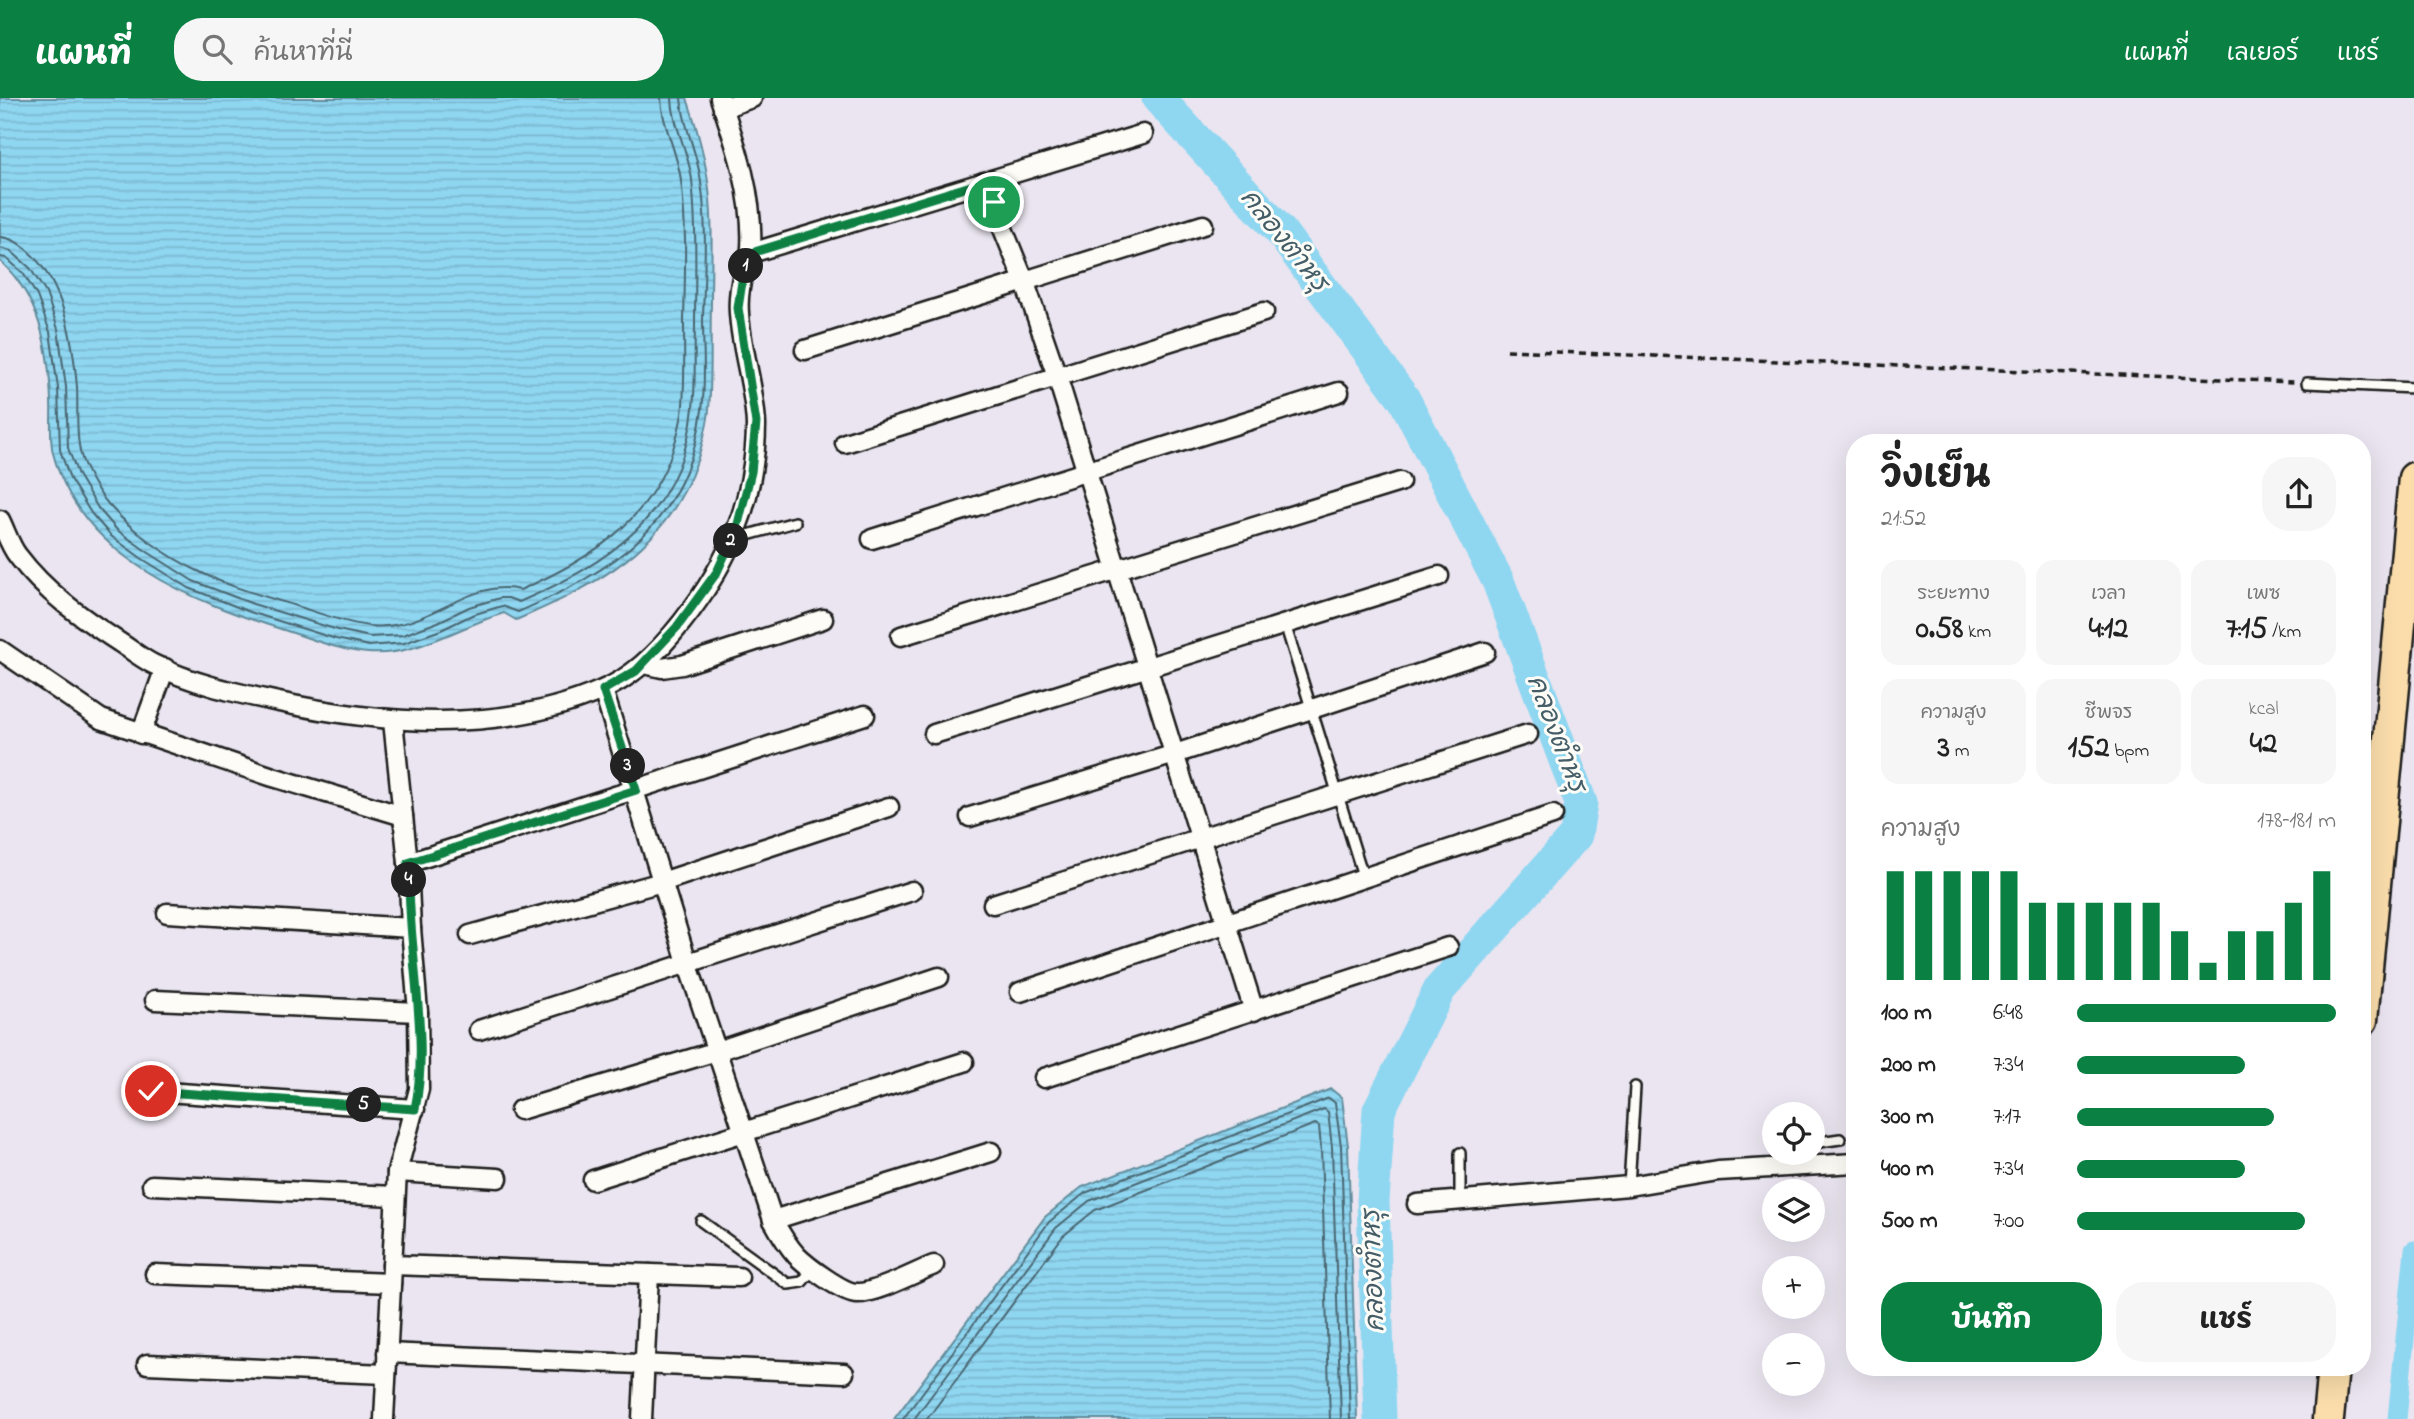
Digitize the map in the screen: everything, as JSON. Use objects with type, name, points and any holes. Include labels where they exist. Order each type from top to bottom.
[{"type":"main road","points":[[2371,926],[2414,478]]},
{"type":"main road","points":[[2328,1419],[2332,1376]]},
{"type":"street","points":[[0,520],[16,553],[43,585],[90,623],[152,663],[212,687],[303,707],[393,721],[494,718],[550,707],[603,690],[644,664],[677,627],[717,572],[737,528],[751,472],[756,423],[738,308],[743,275],[751,253],[752,226],[746,187],[722,103],[752,98]]},
{"type":"street","points":[[751,253],[1143,134]]},
{"type":"street","points":[[984,182],[1025,283],[1057,376],[1254,1011]]},
{"type":"street","points":[[805,350],[1203,225]]},
{"type":"street","points":[[845,443],[1264,312]]},
{"type":"street","points":[[872,539],[1339,392]]},
{"type":"street","points":[[901,636],[1400,482]]},
{"type":"street","points":[[934,734],[1439,576]]},
{"type":"street","points":[[644,664],[662,668],[681,665],[823,619]]},
{"type":"street","points":[[0,650],[101,719],[273,777],[403,816]]},
{"type":"street","points":[[970,817],[1175,754],[1485,652]]},
{"type":"street","points":[[142,734],[165,668]]},
{"type":"street","points":[[603,690],[687,962],[773,1220],[784,1240],[799,1258],[847,1290],[856,1293],[869,1292],[934,1265]]},
{"type":"street","points":[[408,863],[865,715]]},
{"type":"street","points":[[384,1419],[397,1172],[419,1088],[418,1012],[408,863],[393,721]]},
{"type":"street","points":[[993,904],[1528,734]]},
{"type":"street","points":[[470,934],[662,882],[889,807]]},
{"type":"street","points":[[1020,992],[1553,815]]},
{"type":"street","points":[[480,1030],[912,891]]},
{"type":"street","points":[[167,913],[411,928]]},
{"type":"street","points":[[1044,1077],[1448,947]]},
{"type":"street","points":[[520,1110],[717,1051],[939,977]]},
{"type":"street","points":[[155,1000],[418,1012]]},
{"type":"street","points":[[593,1180],[964,1062]]},
{"type":"street","points":[[151,1091],[415,1109]]},
{"type":"street","points":[[773,1220],[991,1152]]},
{"type":"street","points":[[1825,1161],[1846,1163]]},
{"type":"street","points":[[1417,1204],[1629,1186],[1762,1165]]},
{"type":"street","points":[[397,1172],[498,1178]]},
{"type":"street","points":[[152,1185],[395,1196]]},
{"type":"street","points":[[155,1274],[649,1274],[739,1277]]},
{"type":"street","points":[[642,1419],[649,1274]]},
{"type":"street","points":[[387,1353],[844,1373]]},
{"type":"street","points":[[147,1364],[386,1374]]},
{"type":"lane","points":[[2307,383],[2414,388]]},
{"type":"lane","points":[[732,540],[795,522]]},
{"type":"lane","points":[[1285,624],[1364,879]]},
{"type":"lane","points":[[1629,1186],[1634,1087]]},
{"type":"lane","points":[[1825,1141],[1840,1139]]},
{"type":"lane","points":[[1460,1153],[1460,1200]]},
{"type":"lane","points":[[701,1221],[788,1284],[802,1282],[814,1268]]},
{"type":"path","points":[[1507,350],[2307,383]]},
{"type":"water","points":[[0,98],[687,98],[707,175],[712,255],[708,415],[697,461],[684,492],[648,541],[601,578],[516,620],[504,613],[403,650],[368,653],[348,650],[251,619],[179,590],[114,548],[88,521],[67,490],[53,453],[50,382],[45,343],[25,291],[0,261]]},
{"type":"water","points":[[1331,1089],[1342,1098],[1348,1146],[1357,1419],[894,1419],[1045,1217],[1082,1187]]},
{"type":"waterway","name":"คลองตำหรุ","points":[[1158,98],[1281,232],[1404,399],[1498,581],[1581,803],[1576,835],[1440,989],[1379,1110],[1373,1201],[1380,1419]]},
{"type":"waterway","points":[[2397,1419],[2414,1250]]},
{"type":"route","points":[[151,1091],[415,1109],[419,1088],[418,1012],[408,863],[636,790],[603,690],[636,671],[677,627],[717,572],[737,528],[751,472],[756,423],[738,308],[743,275],[751,253],[984,182],[994,202]]}]
